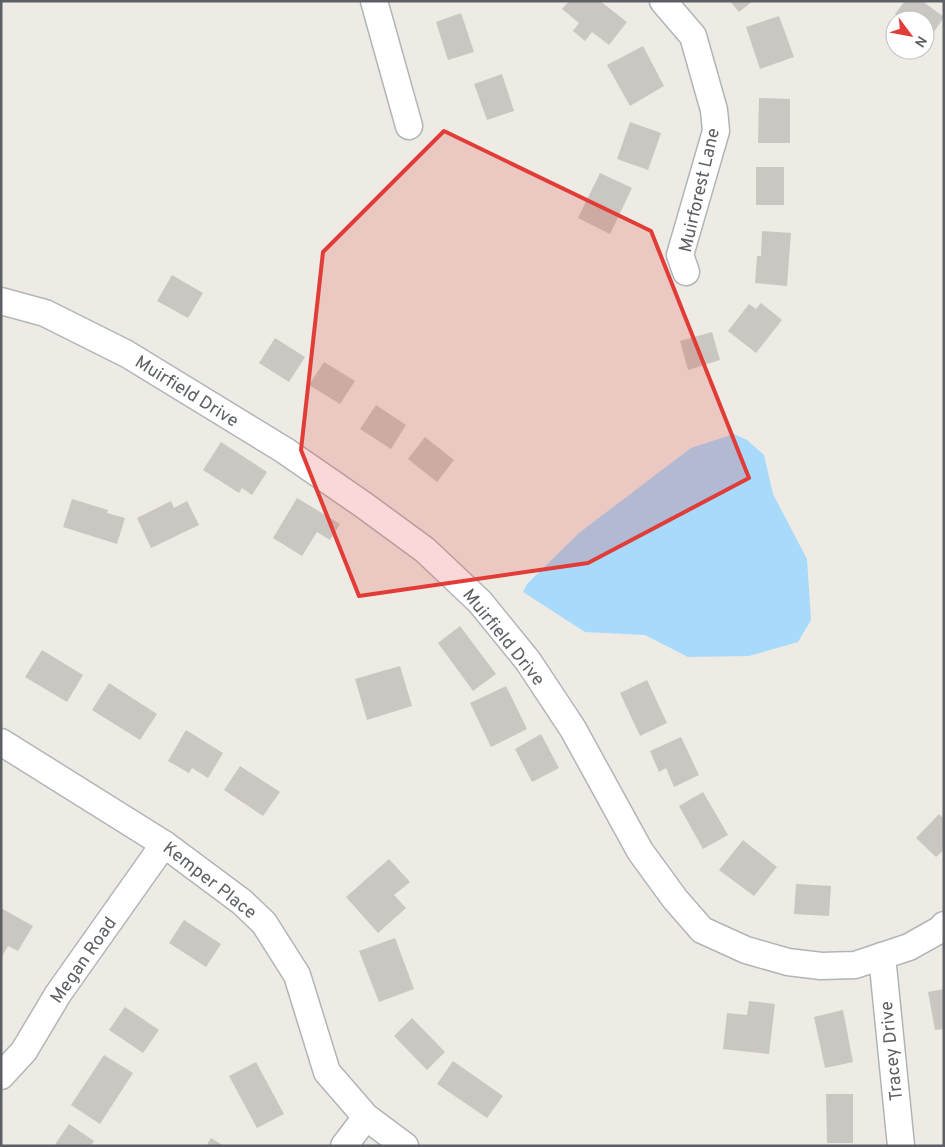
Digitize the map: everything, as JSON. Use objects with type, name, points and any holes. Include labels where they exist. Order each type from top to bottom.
[{"type":"street","points":[[374,1],[409,126]]},
{"type":"street","name":"Muirforest Lane","points":[[663,1],[693,36],[714,110],[716,131],[680,255],[686,272]]},
{"type":"street","name":"Muirfield Drive","points":[[1,301],[45,314],[127,354],[284,450],[425,550],[480,602],[528,661],[573,729],[640,852],[675,899],[702,930],[746,950],[788,962],[821,966],[855,964],[882,956],[909,947],[944,925]]},
{"type":"street","name":"Kemper Place","points":[[1,742],[164,844],[242,902],[264,923],[297,975],[327,1072],[366,1117],[405,1146]]},
{"type":"street","name":"Megan Road","points":[[1,1076],[24,1051],[58,994],[164,844]]},
{"type":"street","name":"Tracey Drive","points":[[882,956],[901,1146]]},
{"type":"street","points":[[344,1146],[366,1117]]},
{"type":"highlighted area","points":[[444,131],[651,231],[749,478],[588,563],[359,596],[301,450],[323,252]]},
{"type":"water","points":[[734,434],[747,440],[764,455],[773,494],[807,559],[811,620],[798,642],[749,656],[688,657],[645,635],[585,632],[523,592],[527,584],[579,533],[691,448]]},
{"type":"building","points":[[569,1],[600,1],[627,22],[609,45],[592,32],[585,41],[573,31],[579,23],[562,9]]},
{"type":"building","points":[[730,1],[753,1],[739,12]]},
{"type":"building","points":[[905,1],[922,1],[934,10],[898,10]]},
{"type":"building","points":[[935,10],[944,17],[935,30]]},
{"type":"building","points":[[461,13],[474,52],[448,60],[436,22]]},
{"type":"building","points":[[779,16],[794,57],[760,69],[746,27]]},
{"type":"building","points":[[643,46],[664,86],[630,106],[607,65]]},
{"type":"building","points":[[502,74],[514,111],[487,120],[474,84]]},
{"type":"building","points":[[759,98],[790,99],[790,143],[758,143]]},
{"type":"building","points":[[630,122],[661,133],[648,170],[617,159]]},
{"type":"building","points":[[756,167],[784,167],[784,205],[756,205]]},
{"type":"building","points":[[600,173],[632,188],[610,234],[578,218]]},
{"type":"building","points":[[762,231],[791,233],[787,286],[755,283],[757,256],[761,256]]},
{"type":"building","points":[[172,275],[203,293],[188,318],[157,301]]},
{"type":"building","points":[[761,303],[782,320],[756,353],[728,331],[749,304],[756,309]]},
{"type":"building","points":[[712,332],[720,360],[688,370],[680,341]]},
{"type":"building","points":[[275,338],[305,357],[289,382],[259,363]]},
{"type":"building","points":[[324,362],[355,381],[340,404],[309,385]]},
{"type":"building","points":[[376,405],[406,425],[391,449],[360,429]]},
{"type":"building","points":[[425,437],[454,460],[437,482],[408,459]]},
{"type":"building","points":[[221,442],[267,472],[252,495],[242,488],[239,493],[203,470]]},
{"type":"building","points":[[297,498],[340,524],[330,540],[317,532],[302,556],[273,538]]},
{"type":"building","points":[[72,499],[108,510],[107,513],[125,518],[117,544],[63,527]]},
{"type":"building","points":[[171,501],[174,508],[187,501],[199,525],[151,548],[137,518]]},
{"type":"building","points":[[460,626],[496,674],[473,691],[438,643]]},
{"type":"building","points":[[42,650],[83,675],[67,702],[25,677]]},
{"type":"building","points":[[400,666],[412,706],[367,720],[355,679]]},
{"type":"building","points":[[647,680],[667,723],[640,736],[620,693]]},
{"type":"building","points":[[109,683],[157,714],[140,740],[92,710]]},
{"type":"building","points":[[506,686],[527,729],[491,747],[470,703]]},
{"type":"building","points":[[186,730],[223,753],[208,778],[192,768],[189,773],[168,761]]},
{"type":"building","points":[[541,734],[559,768],[532,782],[515,749]]},
{"type":"building","points":[[681,737],[699,775],[674,787],[666,768],[659,772],[650,751]]},
{"type":"building","points":[[240,766],[280,792],[263,816],[224,790]]},
{"type":"building","points":[[703,792],[728,835],[703,849],[679,806]]},
{"type":"building","points":[[939,814],[944,819],[944,850],[936,857],[916,838]]},
{"type":"building","points":[[743,840],[777,867],[754,896],[719,870]]},
{"type":"building","points":[[389,859],[410,882],[394,895],[406,908],[378,933],[346,897]]},
{"type":"building","points":[[796,884],[831,886],[829,916],[794,914]]},
{"type":"building","points":[[1,908],[33,926],[18,951],[8,946],[1,958]]},
{"type":"building","points":[[184,920],[221,944],[206,967],[169,943]]},
{"type":"building","points":[[395,938],[414,989],[379,1002],[359,951]]},
{"type":"building","points":[[944,989],[944,1029],[935,1030],[928,992]]},
{"type":"building","points":[[749,1001],[775,1004],[769,1054],[723,1049],[727,1013],[747,1015]]},
{"type":"building","points":[[125,1007],[159,1030],[143,1053],[109,1030]]},
{"type":"building","points":[[843,1010],[853,1062],[825,1068],[814,1017]]},
{"type":"building","points":[[412,1018],[445,1052],[427,1070],[394,1036]]},
{"type":"building","points":[[104,1055],[133,1073],[100,1124],[71,1105]]},
{"type":"building","points":[[453,1061],[503,1096],[487,1118],[437,1084]]},
{"type":"building","points":[[256,1062],[284,1114],[257,1128],[229,1076]]},
{"type":"building","points":[[826,1094],[853,1094],[853,1143],[827,1143]]},
{"type":"building","points":[[69,1124],[94,1141],[91,1146],[54,1146]]},
{"type":"building","points":[[211,1138],[224,1146],[206,1146]]}]
